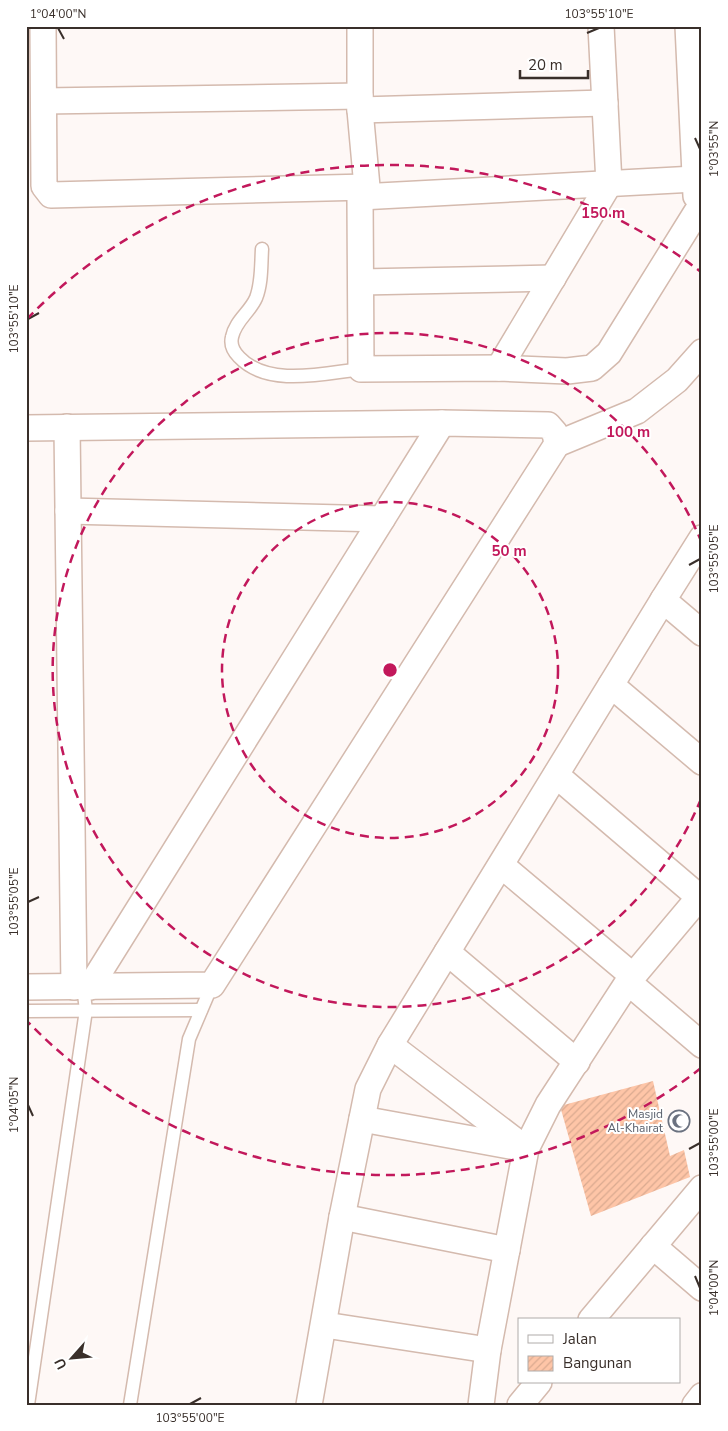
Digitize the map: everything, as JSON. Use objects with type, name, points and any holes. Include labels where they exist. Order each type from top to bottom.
[{"type":"street","points":[[44,26],[38,109],[44,186],[51,195],[364,192],[609,184],[695,179]]},
{"type":"street","points":[[360,26],[360,103],[364,192],[361,369],[499,368],[567,371],[592,368],[609,353],[699,223],[695,179],[688,26]]},
{"type":"street","points":[[499,368],[609,184],[601,26]]},
{"type":"street","points":[[38,109],[360,103],[605,103]]},
{"type":"street","points":[[361,282],[553,278]]},
{"type":"street","points":[[26,987],[83,992],[212,985],[557,444],[637,410],[677,380],[702,352]]},
{"type":"street","points":[[26,428],[442,423],[548,425],[555,433],[557,444]]},
{"type":"street","points":[[83,992],[442,423]]},
{"type":"street","points":[[67,427],[83,992]]},
{"type":"street","points":[[68,511],[382,519]]},
{"type":"street","points":[[309,1405],[325,1325],[342,1217],[368,1089],[390,1045],[702,538]]},
{"type":"street","points":[[663,600],[702,633]]},
{"type":"street","points":[[611,685],[702,762]]},
{"type":"street","points":[[482,1405],[488,1350],[526,1149],[548,1105],[631,979],[698,905],[556,775]]},
{"type":"street","points":[[501,864],[631,979],[702,1045]]},
{"type":"street","points":[[447,952],[576,1062]]},
{"type":"street","points":[[390,1045],[526,1149]]},
{"type":"street","points":[[362,1119],[526,1149]]},
{"type":"street","points":[[593,1318],[702,1188]]},
{"type":"street","points":[[342,1217],[507,1250]]},
{"type":"street","points":[[653,1246],[702,1288]]},
{"type":"street","points":[[325,1325],[488,1350]]},
{"type":"street","points":[[520,1405],[537,1384]]},
{"type":"street","points":[[695,1405],[702,1396]]},
{"type":"lane","points":[[262,249],[261,277],[256,299],[236,326],[232,335],[233,349],[238,356],[257,369],[276,374],[303,376],[361,369]]},
{"type":"lane","points":[[130,1405],[189,1039],[212,985]]},
{"type":"lane","points":[[26,1011],[83,992],[201,1010]]},
{"type":"lane","points":[[28,1405],[83,992]]},
{"type":"building","points":[[653,1081],[670,1156],[684,1150],[690,1177],[591,1216],[560,1106]]},
{"type":"place","name":"Masjid Al-Khairat","points":[[679,1121]]}]
